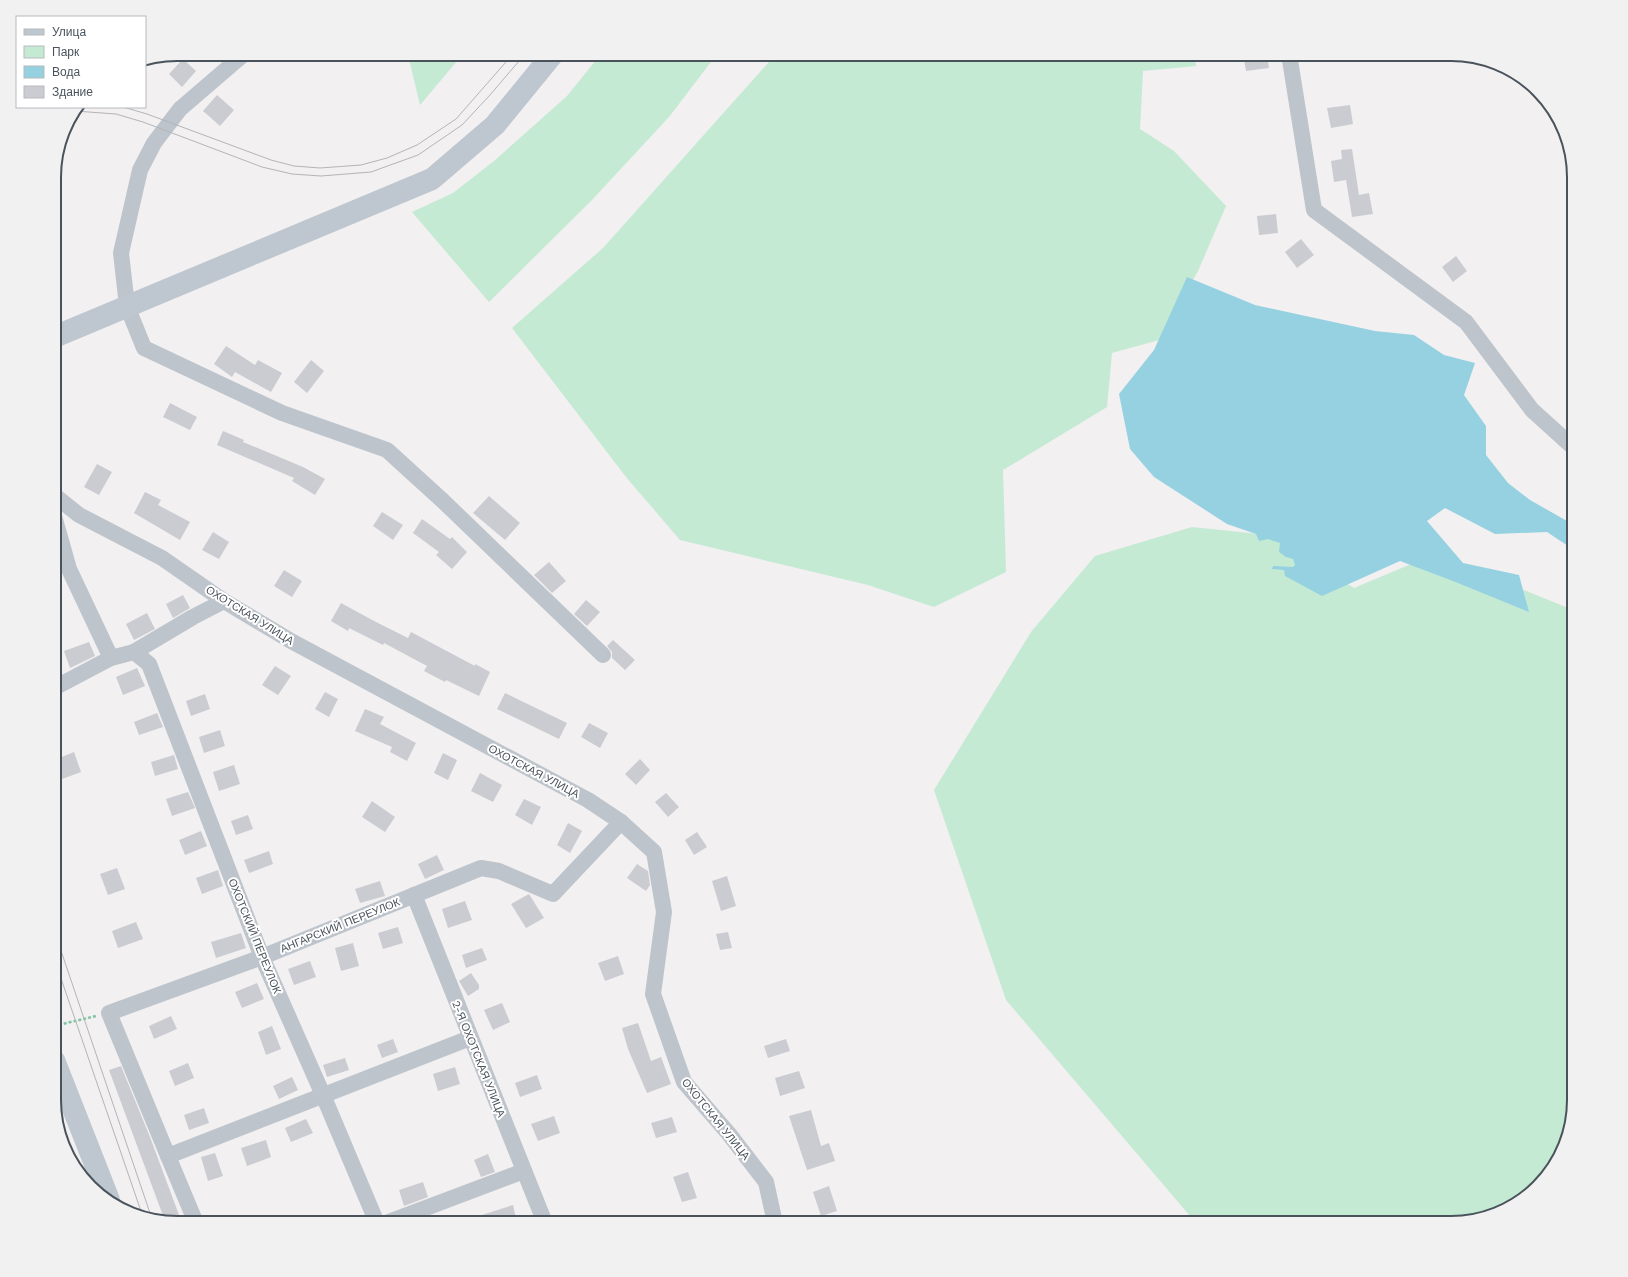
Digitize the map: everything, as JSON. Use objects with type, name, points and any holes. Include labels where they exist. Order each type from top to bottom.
[{"type":"main road","points":[[61,334],[432,179],[496,125],[547,61]]},
{"type":"main road","points":[[61,1078],[106,1192]]},
{"type":"street","points":[[236,61],[180,110],[154,143],[140,170],[121,253],[127,306],[144,348],[282,413],[387,450],[443,501],[603,656]]},
{"type":"street","points":[[1290,61],[1314,210],[1466,322],[1532,410],[1567,442]]},
{"type":"street","name":"ОХОТСКАЯ УЛИЦА","points":[[61,501],[79,515],[162,558],[224,601],[291,641],[588,800],[621,822],[654,852],[664,912],[653,994],[684,1082],[729,1134],[766,1182],[774,1216]]},
{"type":"street","points":[[61,541],[69,569],[111,658]]},
{"type":"street","points":[[61,684],[111,658],[134,652],[193,617],[224,601]]},
{"type":"street","name":"ОХОТСКИЙ ПЕРЕУЛОК","points":[[134,652],[149,664],[262,957],[374,1216]]},
{"type":"street","name":"АНГАРСКИЙ ПЕРЕУЛОК","points":[[109,1013],[262,957],[481,868],[499,871],[553,894],[621,822]]},
{"type":"street","name":"2-Я ОХОТСКАЯ УЛИЦА","points":[[414,895],[542,1216]]},
{"type":"street","points":[[109,1013],[193,1216]]},
{"type":"street","points":[[168,1156],[470,1038]]},
{"type":"street","points":[[405,1216],[524,1171]]},
{"type":"path","points":[[61,1024],[109,1013]]},
{"type":"green space","points":[[409,61],[457,61],[420,105]]},
{"type":"green space","points":[[595,61],[712,61],[669,117],[591,201],[489,302],[412,212],[453,193],[494,161],[567,96]]},
{"type":"green space","points":[[770,61],[1195,61],[1196,66],[1143,71],[1140,129],[1174,151],[1226,206],[1198,271],[1159,340],[1112,353],[1107,407],[1003,470],[1006,572],[934,607],[868,585],[680,540],[626,477],[512,328],[603,248]]},
{"type":"green space","points":[[1192,527],[1269,535],[1354,588],[1435,554],[1567,608],[1566,1116],[1561,1138],[1552,1158],[1533,1182],[1516,1197],[1496,1207],[1481,1212],[1452,1216],[1190,1216],[1006,1000],[934,790],[1031,632],[1095,556]]},
{"type":"water","points":[[1187,277],[1255,305],[1375,331],[1414,335],[1444,355],[1475,363],[1464,395],[1486,426],[1486,455],[1508,483],[1530,500],[1567,521],[1567,545],[1547,532],[1495,534],[1445,508],[1427,521],[1463,563],[1519,575],[1529,612],[1400,561],[1322,596],[1285,576],[1284,570],[1272,569],[1273,566],[1293,567],[1295,565],[1293,559],[1286,557],[1279,552],[1280,543],[1268,539],[1259,541],[1256,534],[1227,524],[1154,477],[1130,449],[1119,394],[1154,350]]},
{"type":"building","points":[[181,61],[185,61],[196,71],[182,87],[169,74]]},
{"type":"building","points":[[1244,61],[1268,61],[1269,68],[1246,71]]},
{"type":"building","points":[[217,95],[234,110],[220,126],[203,111]]},
{"type":"building","points":[[1350,105],[1353,124],[1331,128],[1327,108]]},
{"type":"building","points":[[1352,149],[1359,195],[1369,193],[1373,214],[1352,217],[1346,180],[1334,182],[1331,161],[1342,159],[1341,150]]},
{"type":"building","points":[[1276,214],[1278,233],[1259,235],[1257,216]]},
{"type":"building","points":[[1301,239],[1314,255],[1297,268],[1285,252]]},
{"type":"building","points":[[1456,256],[1467,271],[1453,282],[1442,267]]},
{"type":"building","points":[[226,346],[255,365],[258,360],[282,373],[271,392],[235,372],[232,377],[214,364]]},
{"type":"building","points":[[311,360],[324,371],[307,393],[294,382]]},
{"type":"building","points":[[170,403],[197,417],[190,430],[163,417]]},
{"type":"building","points":[[223,431],[244,440],[243,442],[303,467],[325,479],[315,495],[292,481],[294,478],[217,445]]},
{"type":"building","points":[[97,464],[112,472],[99,495],[84,487]]},
{"type":"building","points":[[145,492],[161,500],[158,505],[190,522],[180,540],[134,513]]},
{"type":"building","points":[[489,496],[520,523],[505,540],[473,513]]},
{"type":"building","points":[[382,512],[403,525],[393,540],[373,526]]},
{"type":"building","points":[[422,519],[450,539],[452,537],[467,552],[452,569],[436,555],[439,552],[413,533]]},
{"type":"building","points":[[213,532],[229,542],[219,559],[202,550]]},
{"type":"building","points":[[549,562],[566,581],[552,593],[534,575]]},
{"type":"building","points":[[284,570],[302,581],[292,597],[274,586]]},
{"type":"building","points":[[183,595],[190,608],[173,618],[166,604]]},
{"type":"building","points":[[586,600],[600,612],[587,626],[574,614]]},
{"type":"building","points":[[341,603],[408,638],[411,632],[475,666],[475,664],[490,672],[479,696],[446,680],[445,682],[424,671],[427,666],[384,643],[383,645],[349,628],[348,631],[331,621]]},
{"type":"building","points":[[147,613],[155,629],[134,640],[126,624]]},
{"type":"building","points":[[613,640],[635,660],[625,670],[612,658],[612,652],[607,646]]},
{"type":"building","points":[[89,642],[95,656],[70,668],[64,651]]},
{"type":"building","points":[[275,666],[291,676],[278,695],[262,685]]},
{"type":"building","points":[[137,668],[145,686],[123,695],[116,677]]},
{"type":"building","points":[[325,692],[338,699],[329,717],[315,709]]},
{"type":"building","points":[[505,693],[567,723],[559,739],[497,709]]},
{"type":"building","points":[[205,694],[210,709],[191,716],[186,701]]},
{"type":"building","points":[[365,709],[384,717],[380,724],[416,743],[407,761],[390,752],[392,747],[355,731]]},
{"type":"building","points":[[157,713],[163,727],[139,735],[134,722]]},
{"type":"building","points":[[589,723],[608,733],[600,748],[581,737]]},
{"type":"building","points":[[220,730],[225,746],[204,753],[199,737]]},
{"type":"building","points":[[74,752],[81,772],[61,779],[61,757]]},
{"type":"building","points":[[443,753],[457,760],[448,780],[434,773]]},
{"type":"building","points":[[174,755],[178,769],[155,776],[151,762]]},
{"type":"building","points":[[640,759],[650,770],[636,785],[625,774]]},
{"type":"building","points":[[234,765],[240,784],[219,791],[213,772]]},
{"type":"building","points":[[480,773],[502,785],[493,802],[471,791]]},
{"type":"building","points":[[188,792],[195,808],[172,816],[166,799]]},
{"type":"building","points":[[666,793],[679,807],[668,817],[655,802]]},
{"type":"building","points":[[524,799],[541,807],[532,825],[515,815]]},
{"type":"building","points":[[372,801],[395,817],[385,832],[362,817]]},
{"type":"building","points":[[248,815],[253,829],[236,835],[231,821]]},
{"type":"building","points":[[568,823],[582,831],[570,853],[557,845]]},
{"type":"building","points":[[201,831],[207,846],[185,855],[179,840]]},
{"type":"building","points":[[697,832],[707,847],[694,855],[685,840]]},
{"type":"building","points":[[269,851],[273,864],[249,873],[244,860]]},
{"type":"building","points":[[437,855],[444,870],[425,879],[418,864]]},
{"type":"building","points":[[637,864],[648,871],[650,885],[646,891],[627,878]]},
{"type":"building","points":[[117,868],[125,889],[108,895],[100,874]]},
{"type":"building","points":[[218,870],[223,886],[202,894],[196,878]]},
{"type":"building","points":[[727,876],[736,906],[721,911],[712,881]]},
{"type":"building","points":[[380,881],[385,896],[360,903],[355,889]]},
{"type":"building","points":[[529,894],[544,918],[526,928],[511,904]]},
{"type":"building","points":[[465,901],[472,920],[448,928],[442,909]]},
{"type":"building","points":[[136,922],[143,939],[118,948],[112,931]]},
{"type":"building","points":[[398,927],[403,943],[383,949],[378,933]]},
{"type":"building","points":[[728,932],[732,948],[720,950],[716,934]]},
{"type":"building","points":[[241,933],[246,948],[216,958],[211,942]]},
{"type":"building","points":[[353,943],[359,966],[341,971],[335,948]]},
{"type":"building","points":[[482,948],[487,960],[466,968],[462,955]]},
{"type":"building","points":[[618,956],[624,974],[605,981],[598,963]]},
{"type":"building","points":[[310,961],[316,977],[294,985],[288,969]]},
{"type":"building","points":[[471,973],[479,985],[479,989],[468,996],[459,981]]},
{"type":"building","points":[[257,983],[264,999],[242,1008],[235,992]]},
{"type":"building","points":[[502,1003],[510,1022],[493,1030],[484,1010]]},
{"type":"building","points":[[171,1016],[177,1029],[154,1039],[149,1026]]},
{"type":"building","points":[[638,1023],[651,1061],[661,1057],[671,1084],[647,1093],[628,1049],[622,1028]]},
{"type":"building","points":[[272,1026],[281,1049],[266,1055],[258,1032]]},
{"type":"building","points":[[393,1039],[398,1052],[382,1058],[377,1045]]},
{"type":"building","points":[[786,1039],[790,1051],[768,1058],[764,1046]]},
{"type":"building","points":[[345,1058],[349,1070],[327,1077],[323,1065]]},
{"type":"building","points":[[188,1063],[194,1078],[175,1086],[169,1071]]},
{"type":"building","points":[[121,1066],[150,1137],[179,1216],[163,1215],[109,1070]]},
{"type":"building","points":[[455,1067],[460,1084],[438,1091],[433,1074]]},
{"type":"building","points":[[799,1071],[805,1088],[780,1096],[775,1078]]},
{"type":"building","points":[[537,1075],[542,1089],[520,1097],[515,1083]]},
{"type":"building","points":[[292,1077],[298,1090],[279,1099],[273,1086]]},
{"type":"building","points":[[204,1108],[209,1123],[189,1130],[184,1115]]},
{"type":"building","points":[[811,1110],[821,1146],[829,1143],[835,1161],[807,1170],[789,1116]]},
{"type":"building","points":[[554,1116],[560,1133],[538,1141],[531,1124]]},
{"type":"building","points":[[672,1117],[677,1132],[656,1138],[651,1123]]},
{"type":"building","points":[[306,1119],[313,1133],[291,1142],[285,1128]]},
{"type":"building","points":[[266,1140],[271,1157],[247,1166],[241,1148]]},
{"type":"building","points":[[215,1153],[223,1176],[208,1181],[201,1157]]},
{"type":"building","points":[[488,1154],[495,1172],[481,1177],[474,1160]]},
{"type":"building","points":[[688,1172],[697,1198],[682,1202],[673,1177]]},
{"type":"building","points":[[423,1182],[428,1197],[404,1206],[399,1190]]},
{"type":"building","points":[[829,1186],[837,1211],[821,1216],[813,1192]]},
{"type":"building","points":[[513,1205],[515,1216],[479,1216]]},
{"type":"tram line","points":[[126,108],[147,114],[271,160],[294,166],[320,168],[361,165],[387,158],[417,145],[456,119],[507,61]]},
{"type":"tram line","points":[[81,111],[116,114],[143,122],[262,167],[292,174],[321,176],[371,172],[418,155],[462,125],[519,61]]},
{"type":"tram line","points":[[61,951],[150,1213]]},
{"type":"tram line","points":[[61,978],[141,1210]]}]
